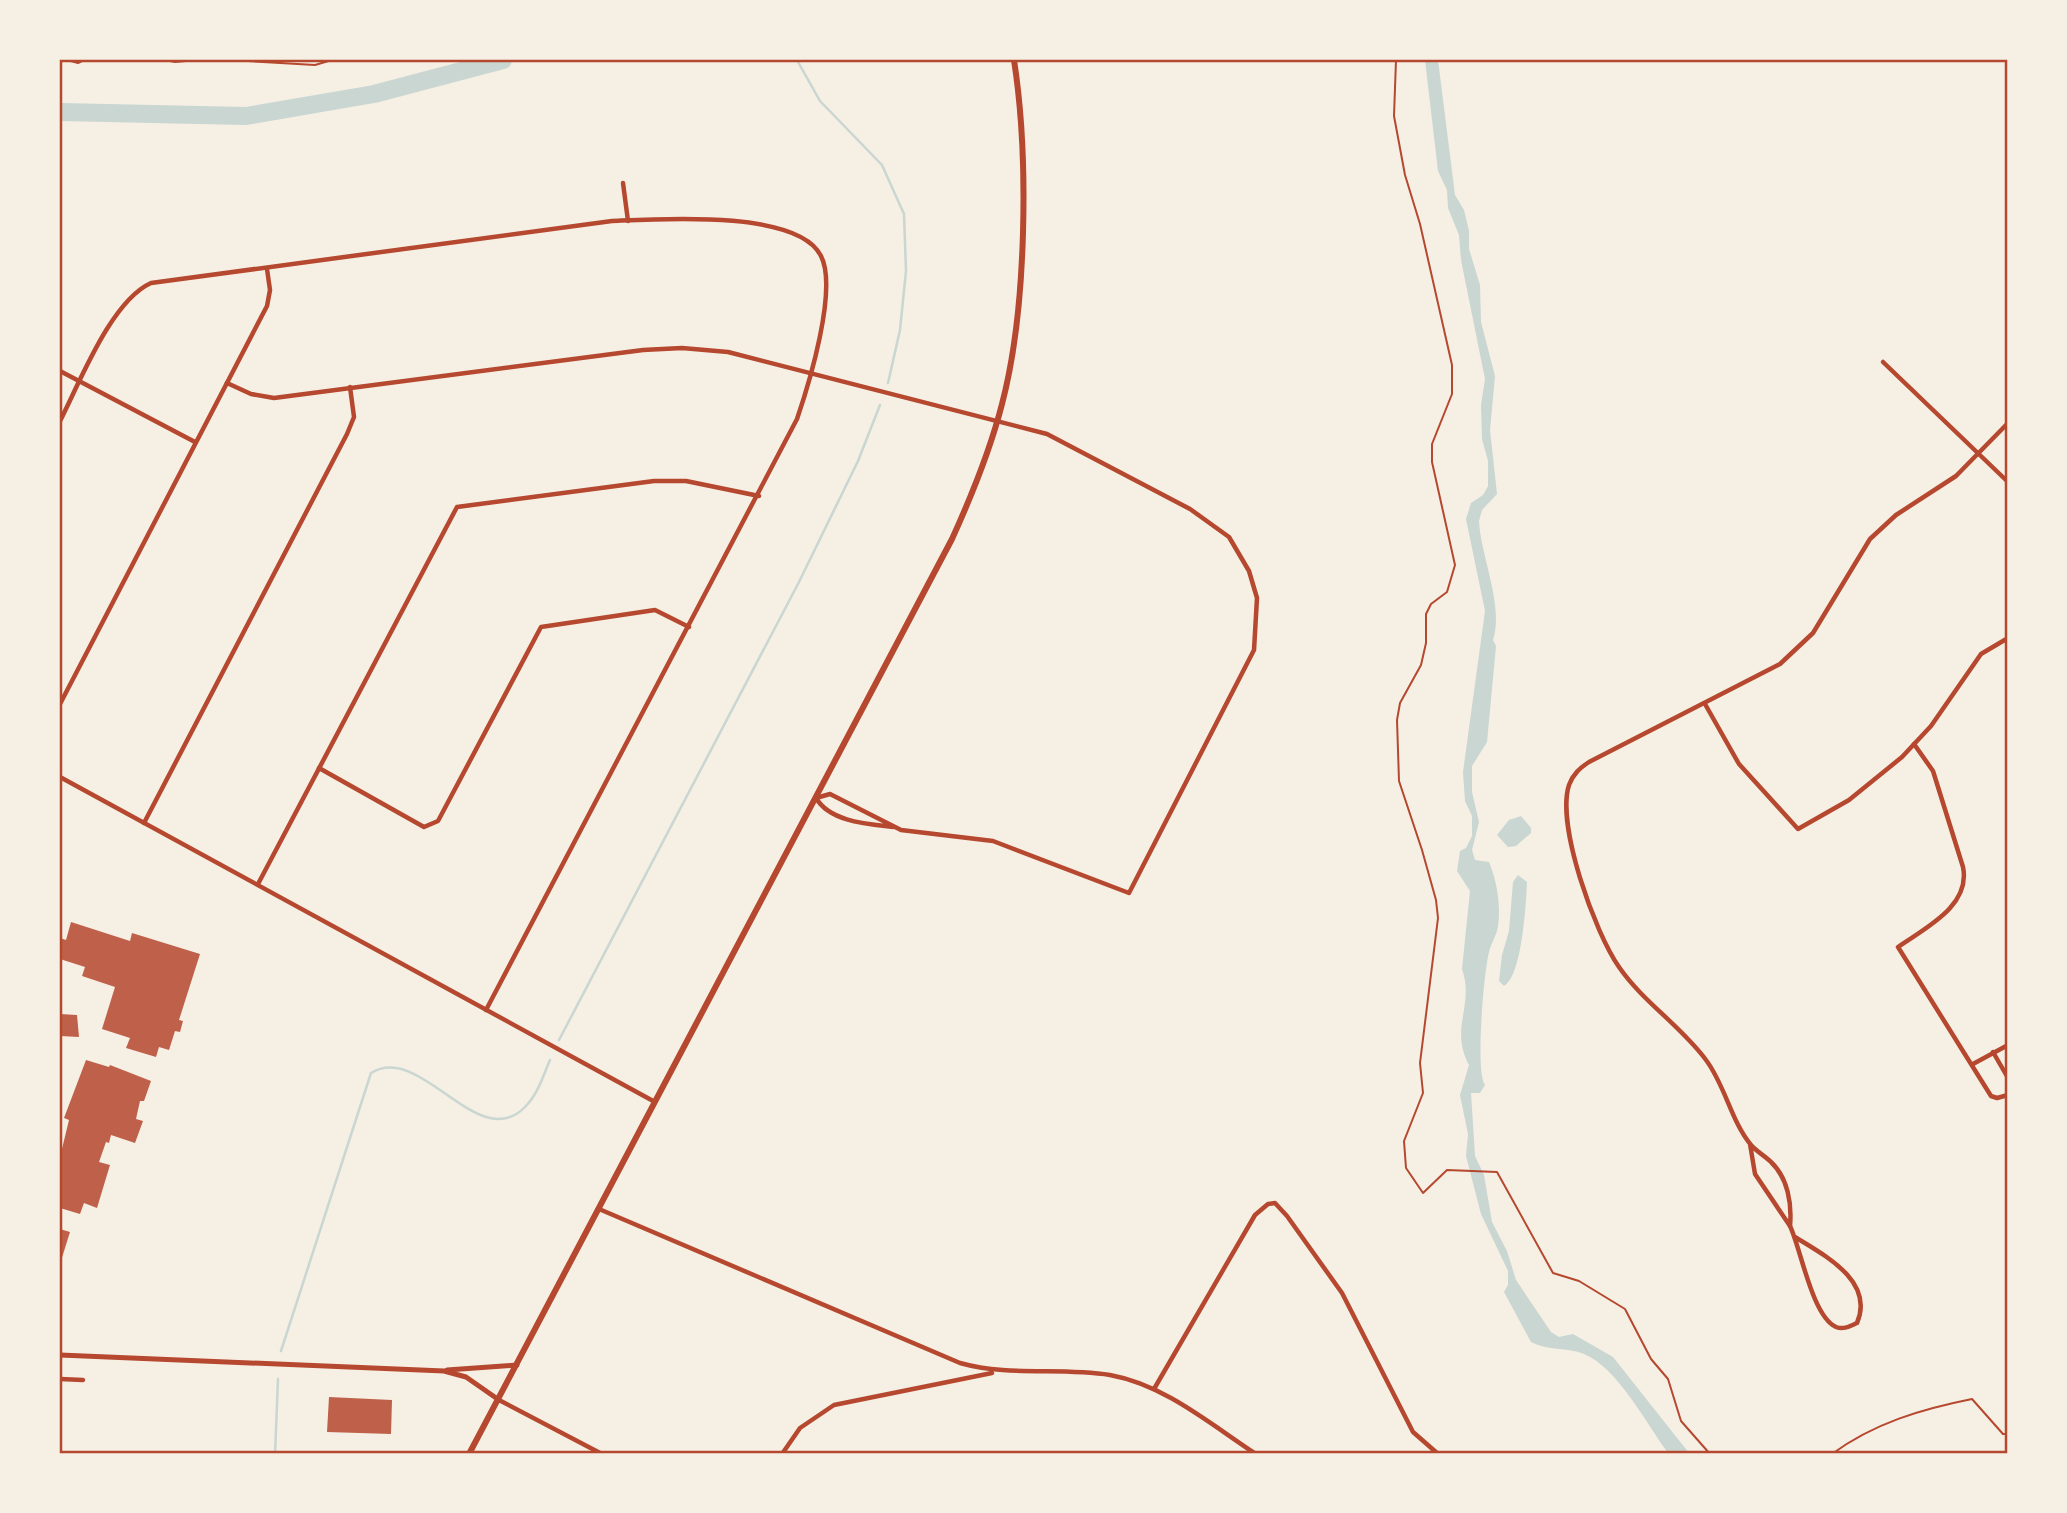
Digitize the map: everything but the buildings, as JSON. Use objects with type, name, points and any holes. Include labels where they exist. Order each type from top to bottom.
[{"type":"main road","points":[[469,1454],[816,799],[952,539],[973,491],[998,421],[1006,388],[1018,300],[1021,162],[1014,60]]},
{"type":"street","points":[[623,183],[628,221]]},
{"type":"street","points":[[60,421],[117,312],[133,292],[151,283],[628,221],[684,218],[740,223],[784,230],[813,245],[825,264],[826,284],[812,371],[797,419],[759,496],[486,1010]]},
{"type":"street","points":[[60,704],[267,306],[270,290],[267,269]]},
{"type":"street","points":[[227,383],[267,398],[665,348],[728,352],[812,371],[1047,434],[1206,518],[1228,537],[1249,571],[1258,606],[1254,650],[1129,893],[993,841],[929,836],[860,822],[824,810],[816,799],[830,793],[894,827]]},
{"type":"street","points":[[1883,362],[2007,482]]},
{"type":"street","points":[[60,371],[195,442]]},
{"type":"street","points":[[144,823],[347,434],[354,417],[351,387]]},
{"type":"street","points":[[1795,1237],[1844,1269],[1861,1302],[1857,1323],[1847,1328],[1836,1327],[1821,1311],[1795,1237],[1755,1174],[1750,1144],[1709,1064],[1695,1045],[1628,978],[1612,957],[1576,865],[1566,807],[1573,777],[1590,762],[1765,674],[1800,646],[1826,612],[1870,539],[1896,515],[1956,476],[2007,423]]},
{"type":"street","points":[[258,884],[457,507],[654,481],[699,482],[759,496]]},
{"type":"street","points":[[319,768],[424,827],[431,827],[444,810],[541,627],[655,610],[689,627]]},
{"type":"street","points":[[1705,704],[1738,764],[1798,829],[1849,800],[1879,778],[1931,726],[1981,654],[2007,638]]},
{"type":"street","points":[[1914,744],[1933,771],[1963,867],[1964,883],[1950,908],[1898,947],[1991,1096],[1997,1098],[2007,1095]]},
{"type":"street","points":[[60,777],[655,1103]]},
{"type":"street","points":[[1973,1064],[2007,1045]]},
{"type":"street","points":[[1993,1052],[2007,1078]]},
{"type":"street","points":[[1750,1144],[1780,1172],[1791,1209],[1790,1226]]},
{"type":"street","points":[[1154,1389],[1255,1215],[1269,1204],[1280,1206],[1342,1293],[1413,1432],[1437,1452]]},
{"type":"street","points":[[599,1209],[945,1357],[998,1372]]},
{"type":"street","points":[[60,1355],[444,1371],[472,1366],[517,1365]]},
{"type":"street","points":[[444,1371],[466,1377],[499,1400],[603,1454]]},
{"type":"street","points":[[784,1452],[808,1421],[834,1405],[998,1372],[1107,1375],[1154,1389],[1256,1454]]},
{"type":"street","points":[[60,1379],[83,1380]]},
{"type":"path","points":[[67,60],[83,60]]},
{"type":"path","points":[[165,60],[197,60]]},
{"type":"path","points":[[230,60],[315,65],[332,60]]},
{"type":"path","points":[[1396,60],[1394,116],[1405,175],[1420,224],[1452,365],[1452,394],[1432,444],[1432,462],[1455,565],[1447,592],[1431,604],[1426,614],[1426,643],[1421,665],[1400,703],[1397,720],[1399,781],[1429,875],[1437,918],[1420,1063],[1423,1093],[1408,1126],[1404,1152],[1406,1168],[1423,1193],[1447,1170],[1490,1169],[1500,1175],[1507,1195],[1553,1273],[1579,1281],[1625,1309],[1651,1359],[1668,1379],[1681,1421],[1710,1454]]},
{"type":"path","points":[[1832,1454],[1852,1439],[1919,1410],[1972,1399],[2003,1434],[2007,1434]]},
{"type":"shaded area","points":[[1425,60],[1438,60],[1455,195],[1464,210],[1469,231],[1469,249],[1480,285],[1481,322],[1495,376],[1490,430],[1497,494],[1482,510],[1479,521],[1494,597],[1496,626],[1493,640],[1496,646],[1487,742],[1472,766],[1472,792],[1479,822],[1472,850],[1475,860],[1489,862],[1498,894],[1499,918],[1489,952],[1483,999],[1481,1061],[1485,1085],[1480,1093],[1471,1093],[1475,1156],[1484,1175],[1492,1222],[1507,1251],[1516,1280],[1551,1332],[1559,1337],[1573,1334],[1613,1357],[1689,1453],[1668,1453],[1619,1383],[1596,1361],[1578,1352],[1544,1347],[1531,1342],[1504,1292],[1508,1285],[1508,1271],[1481,1214],[1466,1156],[1468,1134],[1460,1095],[1469,1065],[1463,1051],[1461,1028],[1466,994],[1462,969],[1470,891],[1457,871],[1460,851],[1466,848],[1472,836],[1472,816],[1465,801],[1463,772],[1485,611],[1466,519],[1471,503],[1483,495],[1488,486],[1488,461],[1482,439],[1481,405],[1485,379],[1461,260],[1459,235],[1448,208],[1447,190],[1438,171]]},
{"type":"shaded area","points":[[1521,816],[1531,828],[1531,833],[1516,846],[1508,847],[1497,835],[1509,820]]},
{"type":"shaded area","points":[[1518,875],[1527,882],[1524,922],[1515,969],[1504,986],[1499,981],[1502,955],[1509,931],[1513,882]]},
{"type":"waterway","points":[[60,112],[246,116],[374,94],[503,60]]},
{"type":"waterway","points":[[797,60],[820,101],[882,165],[904,214],[906,271],[900,330],[888,383]]},
{"type":"waterway","points":[[559,1040],[799,582],[858,461],[880,405]]},
{"type":"waterway","points":[[281,1351],[371,1073],[390,1068],[410,1072],[469,1109],[488,1118],[507,1118],[530,1102],[550,1060]]},
{"type":"waterway","points":[[275,1454],[278,1379]]}]
